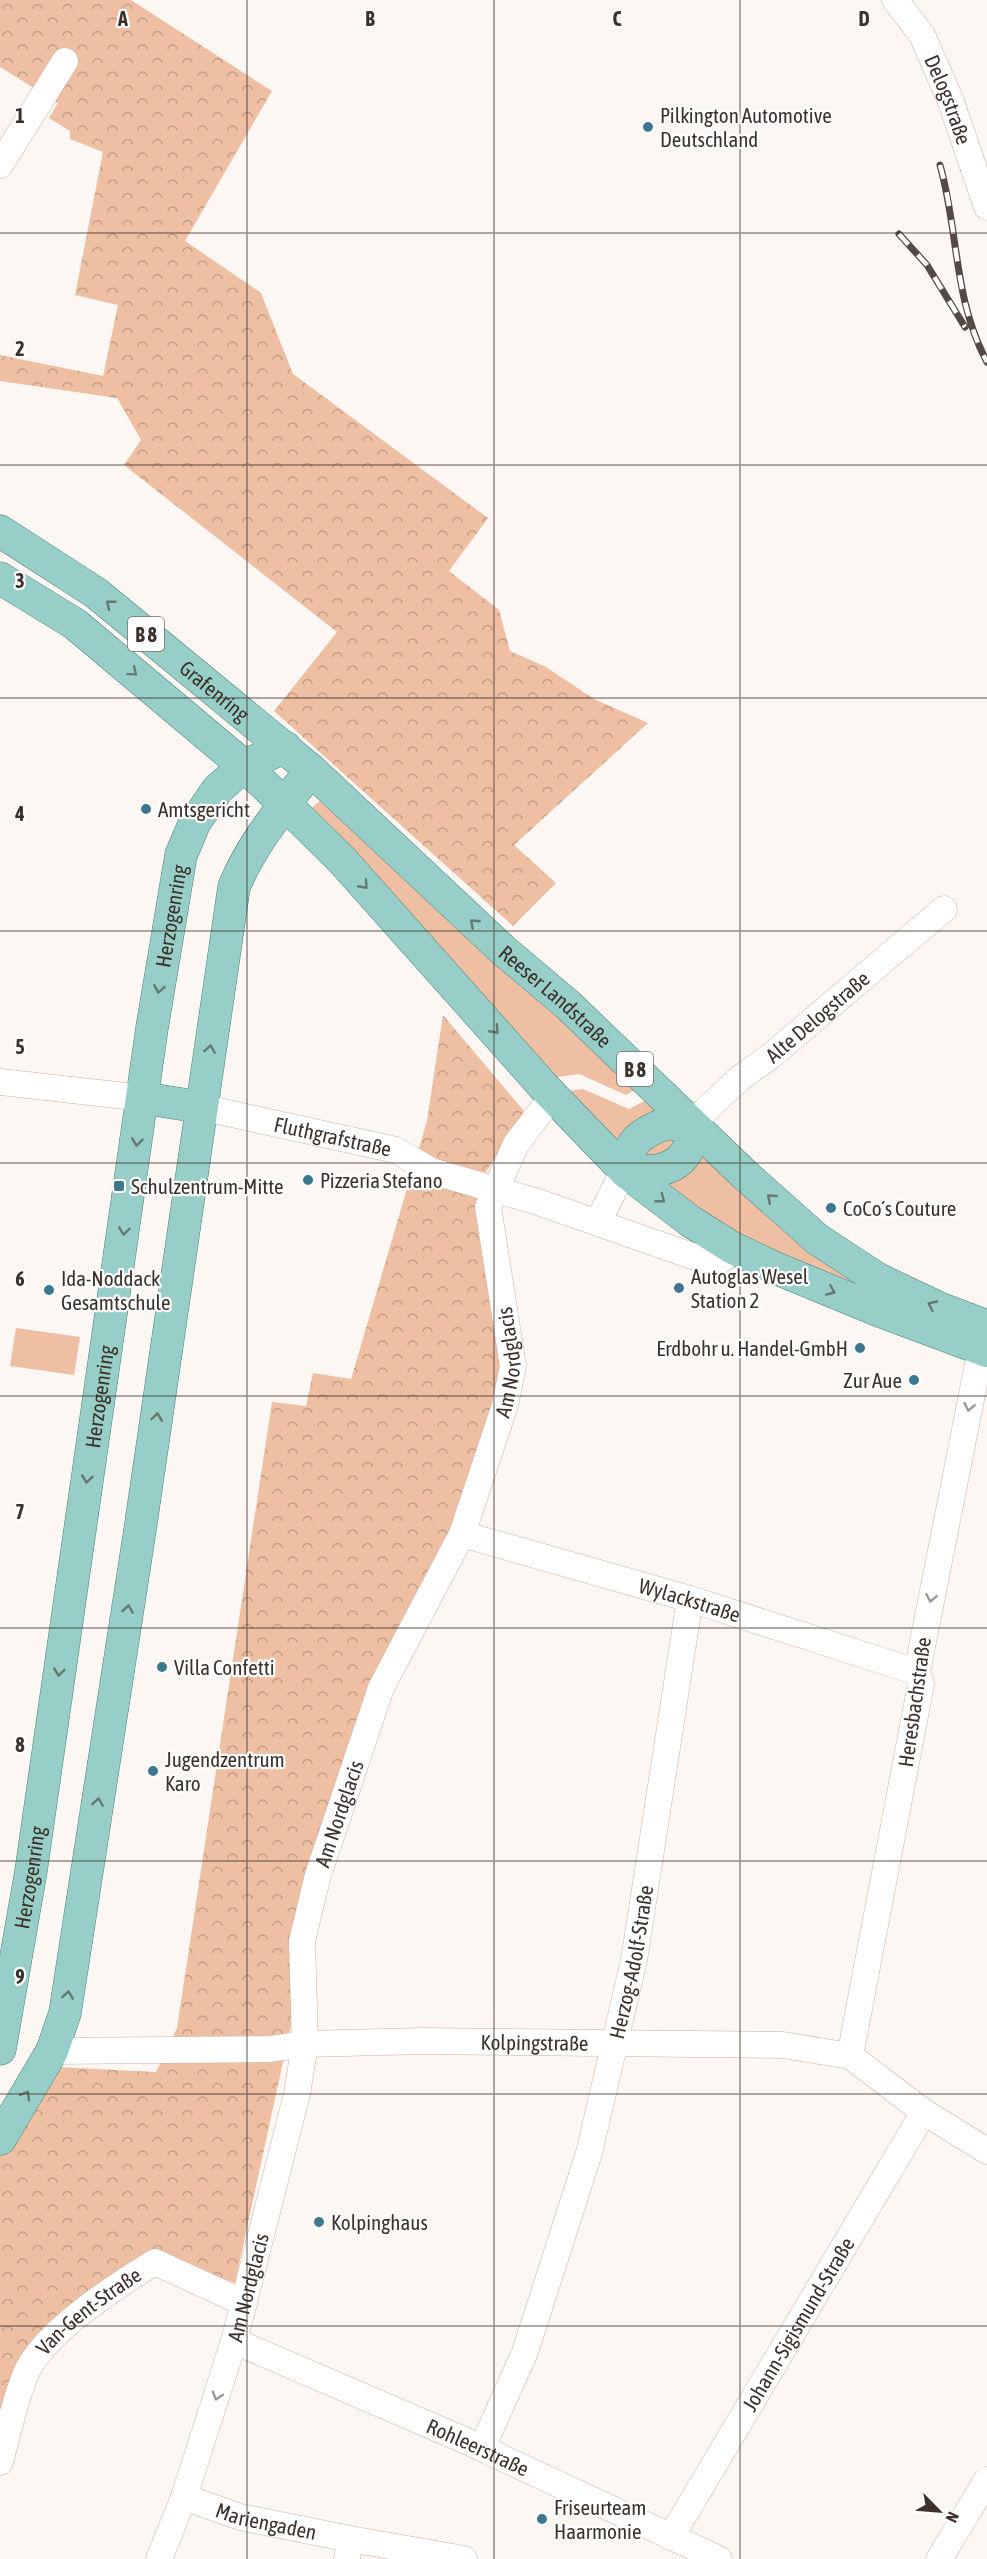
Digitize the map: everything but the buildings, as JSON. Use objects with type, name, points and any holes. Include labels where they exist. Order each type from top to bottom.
[{"type":"main road","name":"Grafenring","points":[[0,531],[96,593],[311,770]]},
{"type":"main road","name":"Grafenring","points":[[0,578],[75,624],[244,766],[285,804]]},
{"type":"main road","name":"Herzogenring","points":[[0,2048],[31,1871],[143,1098],[181,855],[195,822],[218,789],[244,766],[285,747]]},
{"type":"main road","points":[[0,2139],[52,2051],[65,2013],[164,1370],[234,887],[245,861],[311,770]]},
{"type":"main road","name":"Reeser Landstraße","points":[[311,770],[503,950],[567,1004],[744,1174],[818,1239],[878,1279],[939,1308],[985,1342]]},
{"type":"main road","name":"B 8","points":[[285,804],[324,843],[555,1098],[626,1172],[690,1221],[731,1247],[773,1267],[877,1310],[985,1342]]},
{"type":"main road","points":[[245,861],[269,843],[282,838],[299,837],[324,843]]},
{"type":"main road","points":[[143,1098],[201,1107]]},
{"type":"main road","points":[[664,1124],[691,1124],[690,1147],[671,1166],[657,1172],[626,1172],[628,1152],[639,1138],[664,1124]]},
{"type":"main road","points":[[0,2048],[52,2051]]},
{"type":"street","name":"Delogstraße","points":[[895,0],[922,35],[950,99],[987,207]]},
{"type":"street","points":[[0,165],[65,60]]},
{"type":"street","name":"Alte Delogstraße","points":[[691,1124],[739,1079],[772,1055],[944,909]]},
{"type":"street","points":[[0,1082],[143,1098]]},
{"type":"street","name":"Am Nordglacis","points":[[159,2559],[184,2498],[234,2341],[297,2094],[305,2044],[302,1941],[318,1875],[381,1688],[462,1534],[505,1405],[513,1366],[488,1207],[516,1144],[542,1110],[555,1098]]},
{"type":"street","name":"Fluthgrafstraße","points":[[201,1107],[396,1150],[431,1171],[495,1189]]},
{"type":"street","points":[[598,1222],[619,1180],[626,1172]]},
{"type":"street","points":[[495,1189],[598,1222],[715,1264],[724,1258]]},
{"type":"street","name":"Heresbachstraße","points":[[850,2056],[921,1684],[917,1672],[985,1342]]},
{"type":"street","name":"Wylackstraße","points":[[462,1534],[690,1599],[917,1672]]},
{"type":"street","name":"Herzog-Adolf-Straße","points":[[482,2448],[525,2352],[589,2153],[636,1949],[690,1599]]},
{"type":"street","name":"Kolpingstraße","points":[[52,2051],[270,2049],[305,2044],[422,2041],[783,2045],[850,2056],[924,2112],[987,2151]]},
{"type":"street","name":"Johann-Sigismund-Straße","points":[[671,2536],[924,2112]]},
{"type":"street","name":"Van-Gent-Straße","points":[[0,2462],[27,2370],[41,2348],[129,2278],[155,2262],[244,2303]]},
{"type":"street","name":"Rohleerstraße","points":[[234,2341],[482,2448],[719,2559]]},
{"type":"street","points":[[947,2554],[987,2480]]},
{"type":"street","name":"Mariengaden","points":[[184,2498],[349,2549],[464,2559]]},
{"type":"green space","points":[[0,0],[131,0],[272,91],[185,241],[261,293],[293,374],[488,518],[449,571],[499,610],[510,651],[546,667],[594,699],[648,723],[514,845],[556,883],[513,926],[274,711],[337,632],[124,465],[141,440],[117,398],[0,381],[0,355],[103,376],[118,305],[75,295],[103,152],[70,139],[70,131],[49,118],[58,103],[0,67]]},
{"type":"green space","points":[[323,798],[640,1087],[626,1095],[579,1074],[552,1078],[309,810]]},
{"type":"green space","points":[[443,1015],[524,1111],[483,1177],[477,1201],[498,1327],[500,1377],[492,1423],[293,1941],[291,2025],[235,2283],[155,2254],[67,2319],[0,2446],[0,2156],[57,2067],[156,2072],[177,2028],[272,1402],[306,1406],[313,1373],[351,1379],[427,1121]]},
{"type":"green space","points":[[583,1089],[629,1109],[650,1098],[664,1110],[617,1149],[562,1092]]},
{"type":"green space","points":[[670,1135],[680,1143],[648,1161],[641,1151]]},
{"type":"green space","points":[[705,1148],[888,1303],[764,1252],[658,1182]]},
{"type":"green space","points":[[16,1328],[80,1337],[74,1375],[10,1366]]},
{"type":"railway","points":[[940,165],[962,289],[976,338],[987,362]]},
{"type":"railway","points":[[899,234],[927,265],[965,327]]},
{"type":"place","name":"Pilkington Automotive Deutschland","points":[[648,127]]},
{"type":"place","name":"Amtsgericht","points":[[146,809]]},
{"type":"place","name":"Pizzeria Stefano","points":[[308,1180]]},
{"type":"place","name":"Schulzentrum-Mitte","points":[[119,1186]]},
{"type":"place","name":"CoCo´s Couture","points":[[831,1208]]},
{"type":"place","name":"Autoglas Wesel Station 2","points":[[679,1288]]},
{"type":"place","name":"Ida-Noddack Gesamtschule","points":[[49,1290]]},
{"type":"place","name":"Erdbohr u. Handel-GmbH","points":[[860,1348]]},
{"type":"place","name":"Zur Aue","points":[[914,1380]]},
{"type":"place","name":"Villa Confetti","points":[[162,1667]]},
{"type":"place","name":"Jugendzentrum Karo","points":[[153,1771]]},
{"type":"place","name":"Kolpinghaus","points":[[319,2222]]},
{"type":"place","name":"Friseurteam Haarmonie","points":[[542,2519]]}]
